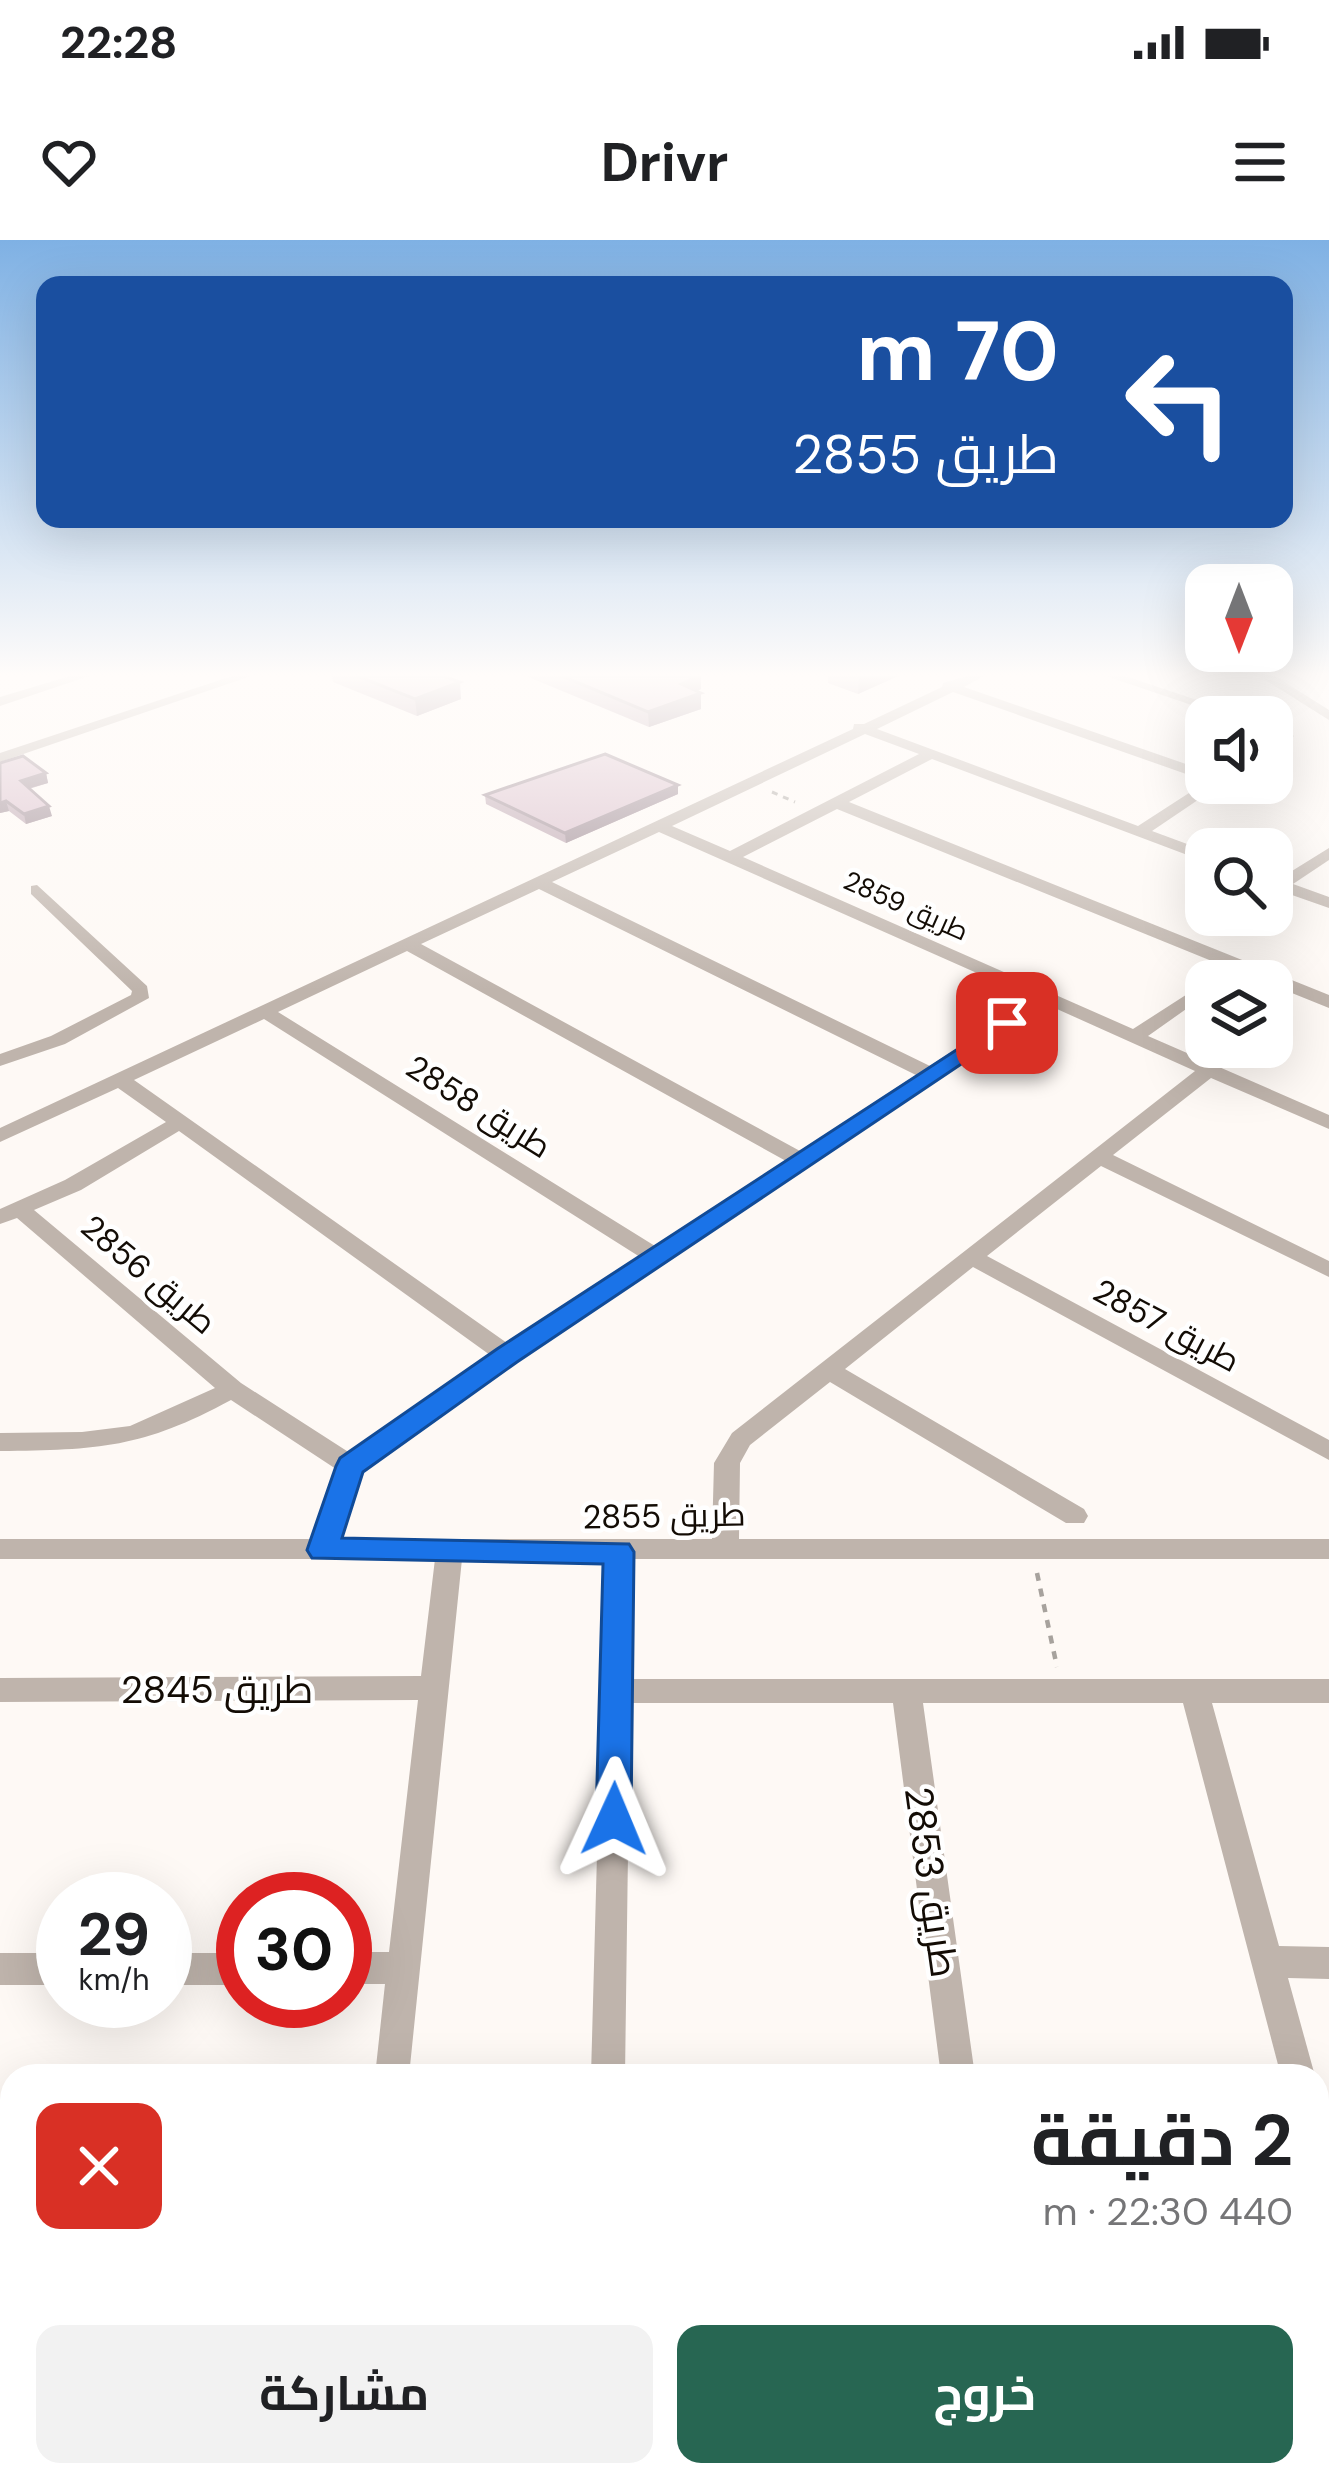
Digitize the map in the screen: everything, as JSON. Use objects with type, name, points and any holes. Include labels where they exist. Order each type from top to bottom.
[{"type":"street","points":[[0,1136],[748,781]]},
{"type":"street","points":[[731,857],[877,781]]},
{"type":"street","points":[[1000,781],[1185,849]]},
{"type":"street","points":[[834,802],[1224,960]]},
{"type":"street","points":[[1140,832],[1185,802]]},
{"type":"street","name":"طريق 2859","points":[[657,826],[1329,1124]]},
{"type":"street","points":[[1293,874],[1329,853]]},
{"type":"street","points":[[536,881],[930,1074]]},
{"type":"street","points":[[0,1060],[58,1040],[140,998],[141,990],[37,890]]},
{"type":"street","points":[[1293,890],[1329,903]]},
{"type":"street","points":[[406,944],[802,1161]]},
{"type":"street","points":[[1293,988],[1329,1002]]},
{"type":"street","points":[[322,1550],[350,1466],[507,1355],[1046,998]]},
{"type":"street","points":[[1134,1037],[1185,1002]]},
{"type":"street","name":"طريق 2858","points":[[264,1012],[658,1258]]},
{"type":"street","points":[[725,1550],[727,1463],[741,1439],[1208,1071]]},
{"type":"street","points":[[119,1079],[507,1355]]},
{"type":"street","name":"طريق 2856","points":[[178,1123],[11,1214],[232,1388],[350,1466]]},
{"type":"street","points":[[1100,1157],[1329,1270]]},
{"type":"street","name":"طريق 2857","points":[[973,1258],[1329,1451]]},
{"type":"street","points":[[827,1370],[1075,1516]]},
{"type":"street","points":[[0,1442],[86,1442],[130,1436],[166,1424],[232,1388]]},
{"type":"street","name":"طريق 2855","points":[[0,1549],[1329,1549]]},
{"type":"street","points":[[393,2064],[449,1552]]},
{"type":"street","points":[[608,2064],[619,1552]]},
{"type":"street","name":"طريق 2845","points":[[0,1690],[435,1688]]},
{"type":"street","name":"طريق 2853","points":[[906,1688],[956,2064]]},
{"type":"street","points":[[616,1690],[1329,1690]]},
{"type":"street","points":[[1194,1690],[1295,2064]]},
{"type":"street","points":[[1267,1962],[1329,1963]]},
{"type":"street","points":[[372,1968],[405,1968]]},
{"type":"street","points":[[0,1969],[36,1969]]},
{"type":"path","points":[[748,781],[817,812]]},
{"type":"path","points":[[1032,1551],[1062,1690]]},
{"type":"building","points":[[0,781],[22,781],[49,806],[24,814],[6,801],[0,803]]},
{"type":"building","points":[[527,781],[668,781],[678,785],[565,833],[485,795]]},
{"type":"route","points":[[614,1819],[619,1552],[322,1550],[350,1466],[507,1355],[1007,1023]]}]
